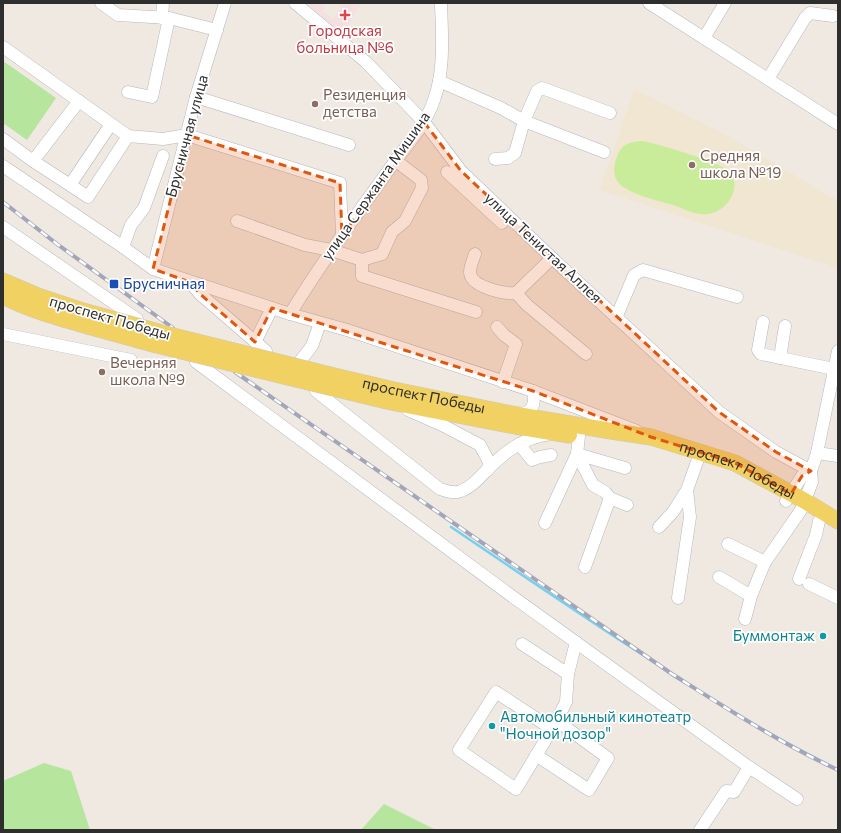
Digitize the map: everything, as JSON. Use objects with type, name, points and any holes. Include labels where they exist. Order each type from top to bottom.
[{"type":"main road","name":"проспект Победы","points":[[3,281],[38,296],[83,311],[332,381],[391,402],[555,433],[654,447],[698,459],[726,469],[788,497]]},
{"type":"main road","name":"проспект Победы","points":[[3,296],[62,319],[153,344],[332,381],[394,390],[516,415],[611,431],[651,436],[735,463],[803,506],[838,521]]},
{"type":"main road","name":"проспект Победы","points":[[803,506],[819,521],[838,532]]},
{"type":"street","points":[[101,3],[118,15],[166,18],[217,30]]},
{"type":"street","points":[[128,92],[152,97],[166,18],[163,3]]},
{"type":"street","name":"Брусничная улица","points":[[153,270],[196,97],[225,3]]},
{"type":"street","name":"улица Тенистая Аллея","points":[[295,3],[366,62],[424,122],[454,174],[552,258],[719,412],[776,452],[811,471]]},
{"type":"street","name":"улица Сержанта Мишина","points":[[290,314],[320,266],[395,160],[424,122],[434,99],[442,54],[441,3]]},
{"type":"street","points":[[648,3],[838,124]]},
{"type":"street","points":[[704,38],[725,3]]},
{"type":"street","points":[[768,79],[805,18],[810,13],[833,16]]},
{"type":"street","points":[[3,47],[128,136],[163,139],[186,135],[340,183],[342,236]]},
{"type":"street","points":[[438,81],[501,108],[524,120],[604,152]]},
{"type":"street","points":[[495,159],[508,158],[515,153],[524,120],[537,91],[542,88],[610,113]]},
{"type":"street","points":[[196,97],[349,145]]},
{"type":"street","points":[[33,160],[79,101]]},
{"type":"street","points":[[70,185],[112,124]]},
{"type":"street","points":[[3,139],[88,197],[128,136]]},
{"type":"street","points":[[123,247],[131,225],[144,208],[163,156]]},
{"type":"street","points":[[237,221],[305,245],[332,250],[362,260],[382,254],[392,232],[405,221],[422,188],[421,180],[395,160]]},
{"type":"street","points":[[3,166],[123,247],[153,270],[290,314],[320,322],[503,382],[651,436]]},
{"type":"street","points":[[454,174],[502,223]]},
{"type":"street","name":"проспект Победы","points":[[3,227],[138,319]]},
{"type":"street","points":[[475,254],[471,263],[470,273],[472,279],[480,285],[492,290],[509,293],[516,293],[552,258]]},
{"type":"street","points":[[362,260],[362,276],[476,312]]},
{"type":"street","points":[[616,318],[634,275],[643,270],[737,297]]},
{"type":"street","points":[[190,282],[200,294],[266,351]]},
{"type":"street","points":[[516,293],[527,305],[586,354]]},
{"type":"street","points":[[255,342],[272,308]]},
{"type":"street","points":[[301,360],[312,346],[320,322]]},
{"type":"street","points":[[763,322],[758,350],[761,354],[834,369]]},
{"type":"street","points":[[780,358],[785,326]]},
{"type":"street","points":[[498,327],[504,335],[516,344],[503,382]]},
{"type":"street","points":[[3,334],[131,360]]},
{"type":"street","points":[[745,619],[765,562],[803,506],[812,482],[811,471],[817,453],[838,351]]},
{"type":"street","points":[[196,362],[509,594],[797,799]]},
{"type":"street","points":[[316,391],[440,489],[460,492],[470,487],[488,470],[525,440],[555,433]]},
{"type":"street","points":[[516,415],[527,413],[533,408],[533,392]]},
{"type":"street","points":[[391,402],[442,425],[480,446],[490,462],[488,470]]},
{"type":"street","points":[[545,522],[576,454],[579,436]]},
{"type":"street","points":[[519,444],[532,460],[551,454]]},
{"type":"street","points":[[817,453],[838,456]]},
{"type":"street","points":[[576,454],[625,468]]},
{"type":"street","points":[[576,454],[593,485],[605,492],[610,498],[627,505]]},
{"type":"street","points":[[659,527],[673,512],[687,490],[698,459]]},
{"type":"street","points":[[788,497],[802,476],[811,471]]},
{"type":"street","points":[[678,598],[690,517],[687,490]]},
{"type":"street","points":[[585,567],[610,498]]},
{"type":"street","points":[[819,521],[804,582],[838,598]]},
{"type":"street","points":[[728,544],[765,562]]},
{"type":"street","points":[[719,577],[752,596]]},
{"type":"street","points":[[536,755],[589,790],[608,758],[555,725],[496,692],[459,750],[516,789],[536,755],[555,725],[566,702],[568,674],[576,642]]},
{"type":"street","points":[[522,644],[568,674]]},
{"type":"street","points":[[700,830],[726,791],[734,792],[750,767]]},
{"type":"highlighted area","points":[[424,122],[461,171],[719,412],[776,452],[811,471],[802,476],[791,494],[735,463],[651,437],[533,391],[272,308],[255,342],[200,294],[190,282],[153,269],[187,135],[340,183],[342,236]]},
{"type":"shaded area","name":"Городская больница №6","points":[[307,3],[320,3],[325,7],[322,11],[333,19],[342,7],[337,3],[361,3],[343,34]]},
{"type":"shaded area","name":"Средняя школа №19","points":[[634,89],[728,136],[838,201],[838,268],[600,190]]},
{"type":"green space","points":[[3,61],[56,98],[27,140],[3,123]]},
{"type":"green space","points":[[642,141],[674,149],[724,167],[729,171],[733,178],[733,193],[729,200],[717,211],[710,214],[699,214],[626,189],[616,179],[614,174],[616,160],[621,149],[626,144]]},
{"type":"green space","points":[[44,763],[71,771],[90,830],[3,830],[3,781]]},
{"type":"green space","points":[[384,804],[436,830],[361,830]]},
{"type":"waterway","points":[[451,527],[607,632],[686,682],[766,731],[838,770]]},
{"type":"railway","points":[[3,202],[57,244],[173,328]]},
{"type":"railway","points":[[235,372],[672,674],[774,737],[838,770]]},
{"type":"place","name":"Городская больница №6","points":[[345,15]]},
{"type":"place","name":"Резиденция детства","points":[[315,104]]},
{"type":"place","name":"Средняя школа №19","points":[[692,165]]},
{"type":"place","name":"Брусничная","points":[[114,284]]},
{"type":"place","name":"Вечерняя школа №9","points":[[102,372]]},
{"type":"place","name":"Буммонтаж","points":[[823,636]]},
{"type":"place","name":"Автомобильный кинотеатр \"Ночной дозор\"","points":[[492,726]]}]
